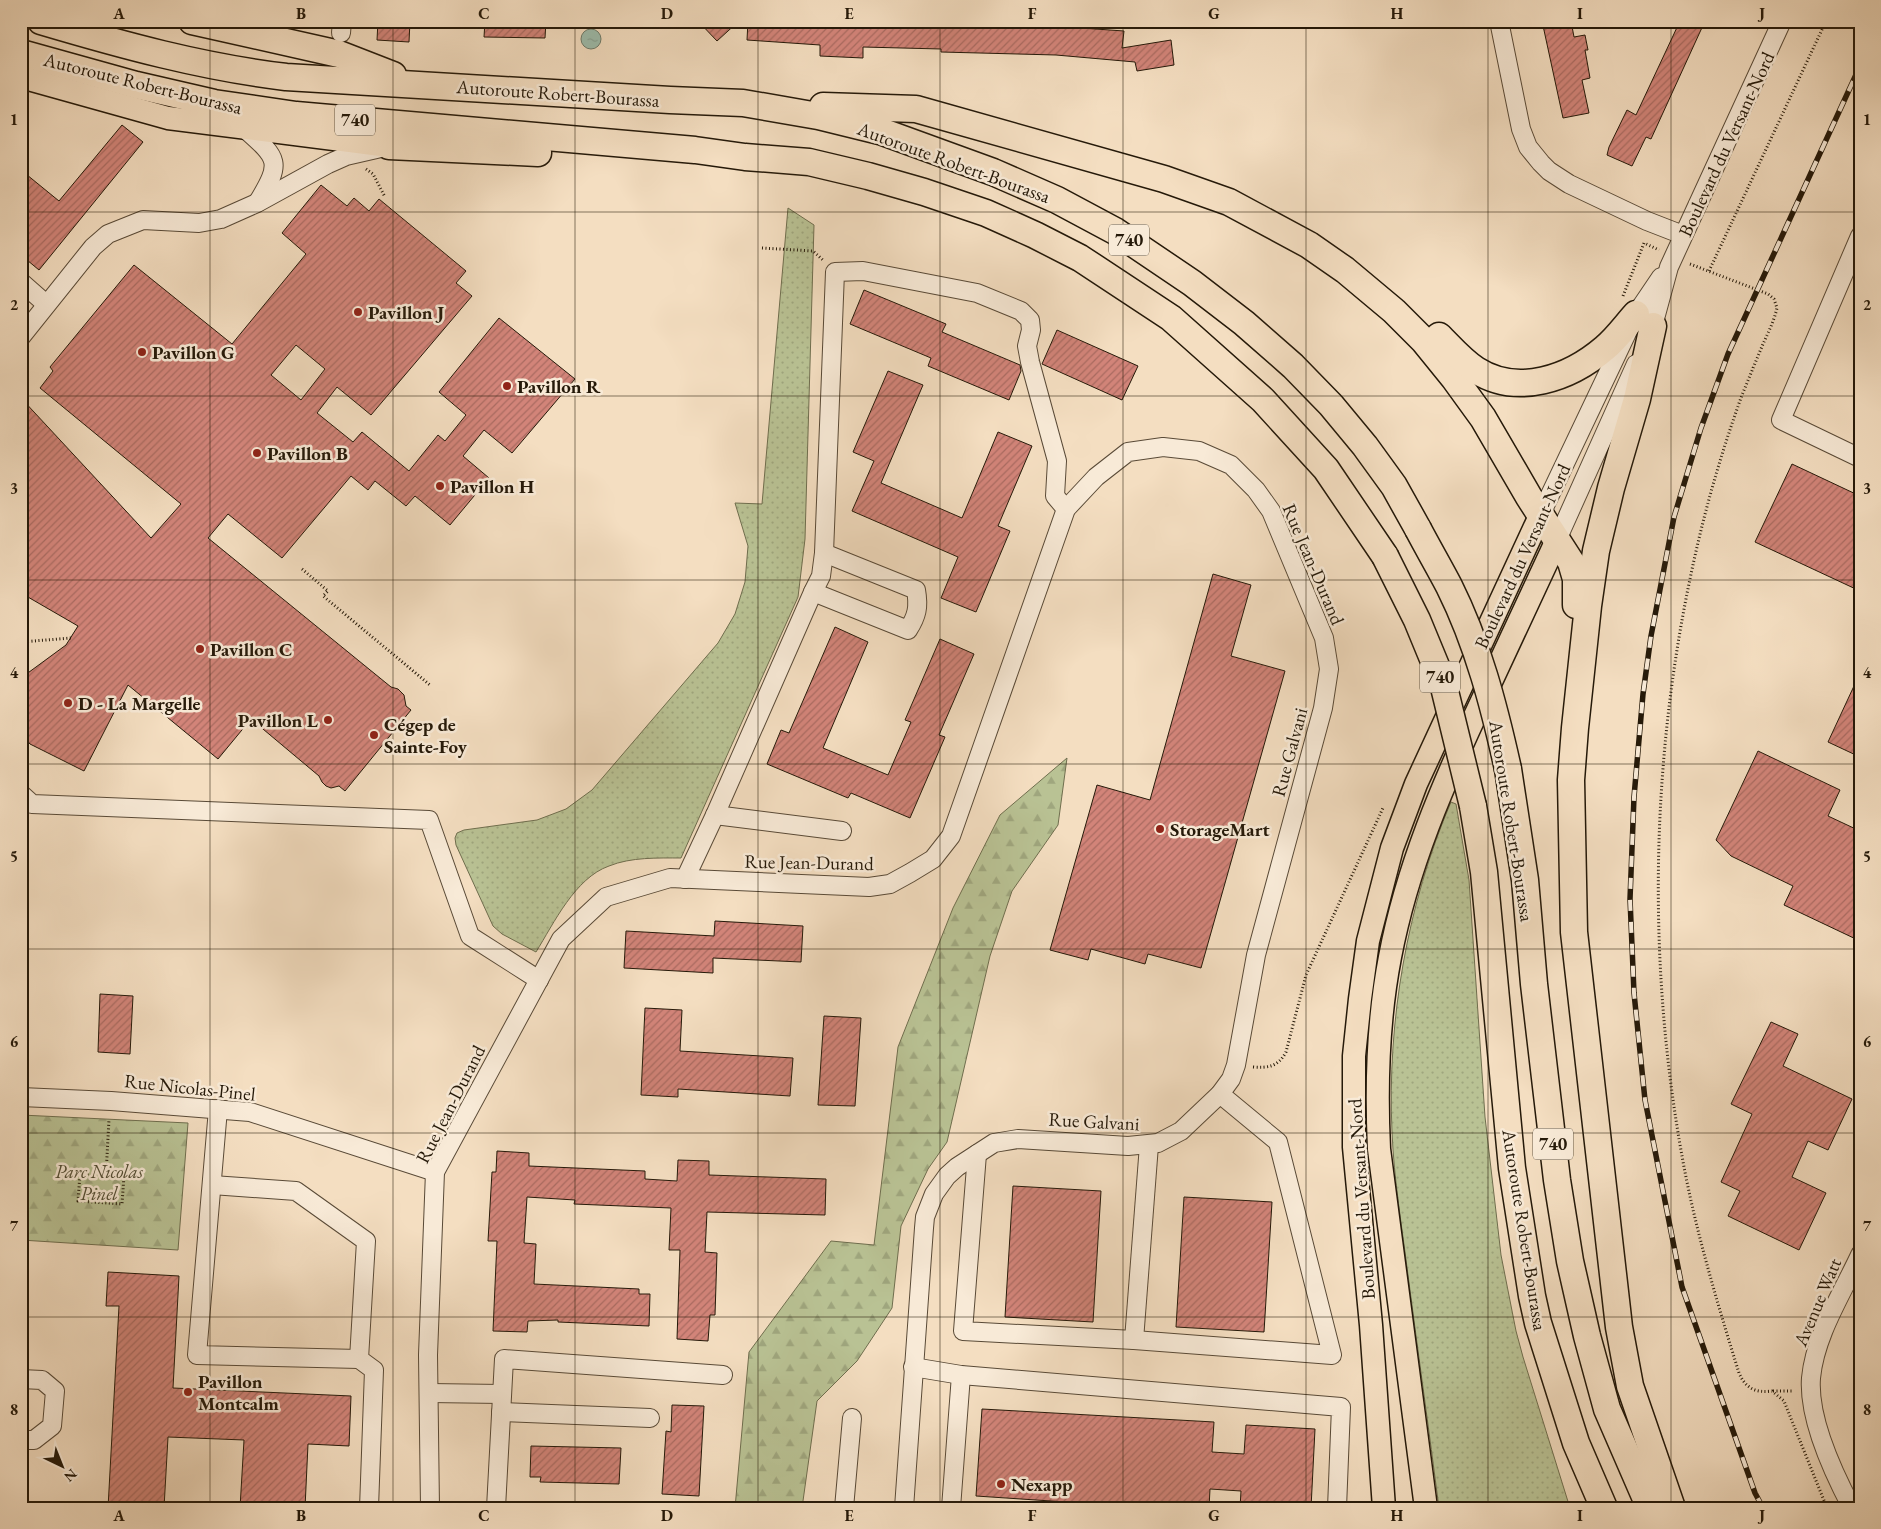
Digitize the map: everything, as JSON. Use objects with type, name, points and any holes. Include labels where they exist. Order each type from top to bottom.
[{"type":"highway","name":"Autoroute Robert-Bourassa","points":[[41,21],[163,55],[245,72],[286,77],[743,103],[818,116],[883,132],[993,172],[1057,200],[1115,231],[1192,283],[1244,323],[1293,366],[1330,405],[1394,486],[1450,587],[1476,650],[1495,708],[1508,769],[1525,880],[1534,984],[1557,1180],[1570,1261],[1608,1409],[1650,1508]]},
{"type":"highway","points":[[192,21],[339,54],[415,84]]},
{"type":"highway","name":"Autoroute Robert-Bourassa","points":[[21,53],[136,85],[214,104],[296,115],[695,150],[745,157],[809,162],[878,178],[986,213],[1080,258],[1171,318],[1263,400],[1326,469],[1385,556],[1417,620],[1443,683],[1474,806],[1484,872],[1512,1168],[1532,1296],[1538,1323],[1576,1443],[1604,1508]]},
{"type":"highway","points":[[743,103],[916,109],[1198,190],[1258,217],[1309,245],[1371,274],[1420,317],[1467,364],[1488,376],[1510,382],[1524,383],[1545,380],[1561,375],[1576,368],[1644,320]]},
{"type":"highway","points":[[389,146],[558,154],[695,150]]},
{"type":"highway","points":[[1309,245],[1363,284],[1400,316],[1424,341],[1483,418],[1540,516],[1571,562],[1576,579],[1574,641],[1575,728]]},
{"type":"highway","points":[[1644,320],[1637,399],[1613,479],[1596,551],[1588,606],[1571,780],[1574,932],[1619,1327],[1630,1386],[1672,1508]]},
{"type":"highway","points":[[1538,1323],[1561,1422],[1585,1508]]},
{"type":"main road","points":[[21,77],[168,118],[389,146]]},
{"type":"main road","name":"Boulevard du Versant-Nord","points":[[1384,1508],[1371,1325],[1354,1147],[1354,1056],[1367,948],[1392,848],[1416,784],[1540,516]]},
{"type":"main road","name":"Boulevard du Versant-Nord","points":[[1426,1508],[1379,1149],[1378,1097],[1385,986],[1396,930],[1408,884],[1435,806],[1454,760],[1557,540]]},
{"type":"street","points":[[1499,21],[1521,129],[1528,147],[1541,163],[1549,171],[1569,184],[1647,221],[1683,235]]},
{"type":"street","name":"Boulevard du Versant-Nord","points":[[1540,516],[1644,320],[1782,21]]},
{"type":"street","points":[[245,128],[265,146],[273,158],[275,168],[272,179],[258,203]]},
{"type":"street","points":[[21,338],[93,247],[108,234],[143,220],[199,223],[221,219],[258,203],[346,156],[389,146]]},
{"type":"street","points":[[1860,236],[1782,420],[1860,458]]},
{"type":"street","points":[[685,879],[813,592],[822,576],[835,272],[863,271],[977,293],[1021,311],[1030,320],[1031,330],[1028,346],[1030,362],[1057,461],[1055,496],[1066,509]]},
{"type":"street","points":[[21,282],[46,304]]},
{"type":"street","name":"Boulevard du Versant-Nord","points":[[1557,540],[1644,320]]},
{"type":"street","name":"Rue Jean-Durand","points":[[430,1508],[429,1393],[435,1172],[561,939],[606,897],[670,878],[870,887],[890,884],[933,859],[951,836],[1066,509],[1096,477],[1128,452],[1163,447],[1199,450],[1231,464],[1256,490],[1271,511],[1324,638],[1329,669]]},
{"type":"street","points":[[813,592],[908,630],[916,617],[918,604],[916,590],[824,553]]},
{"type":"street","name":"Rue Galvani","points":[[904,1508],[925,1217],[934,1194],[947,1176],[957,1167],[994,1143],[1018,1139],[1128,1146],[1149,1145],[1166,1140],[1181,1131],[1220,1094],[1231,1079],[1236,1065],[1256,955],[1323,708],[1329,669]]},
{"type":"street","points":[[21,794],[32,804],[429,820],[470,936],[539,980]]},
{"type":"street","points":[[715,815],[842,831]]},
{"type":"street","points":[[977,1154],[963,1331],[1134,1340],[1332,1355],[1278,1142],[1220,1094]]},
{"type":"street","name":"Rue Nicolas-Pinel","points":[[21,1097],[111,1101],[250,1112],[435,1172]]},
{"type":"street","points":[[218,1110],[197,1355],[359,1359],[374,1370],[369,1508]]},
{"type":"street","points":[[1134,1340],[1149,1145]]},
{"type":"street","points":[[212,1185],[296,1190],[366,1241],[359,1359]]},
{"type":"street","name":"Avenue Watt","points":[[1852,1508],[1842,1490],[1815,1419],[1811,1379],[1824,1330],[1860,1255]]},
{"type":"street","points":[[496,1508],[504,1359],[723,1375]]},
{"type":"street","points":[[913,1367],[961,1375],[1341,1407],[1337,1508]]},
{"type":"street","points":[[951,1508],[961,1375]]},
{"type":"street","points":[[21,1379],[42,1380],[55,1391],[52,1426],[34,1440],[21,1440]]},
{"type":"street","points":[[429,1393],[502,1394]]},
{"type":"street","points":[[501,1412],[650,1418]]},
{"type":"street","points":[[844,1508],[852,1418]]},
{"type":"path","points":[[1709,271],[1826,21]]},
{"type":"path","points":[[346,156],[373,174],[385,197]]},
{"type":"path","points":[[762,248],[814,251]]},
{"type":"path","points":[[1698,267],[1768,294],[1774,299],[1777,308],[1743,393],[1718,468],[1697,548],[1672,685],[1661,797],[1659,857],[1658,904],[1664,1011],[1677,1120],[1690,1196],[1739,1373],[1742,1381],[1752,1389],[1758,1392],[1772,1391],[1782,1398],[1827,1508]]},
{"type":"path","points":[[302,569],[328,591],[323,596],[430,685]]},
{"type":"path","points":[[21,642],[71,638]]},
{"type":"path","points":[[106,1175],[109,1129]]},
{"type":"path","points":[[80,1174],[106,1175],[124,1176],[122,1204],[78,1201],[80,1174]]},
{"type":"green space","points":[[788,208],[814,225],[805,539],[798,597],[681,858],[626,861],[597,872],[586,880],[566,903],[536,952],[502,934],[493,926],[456,845],[455,838],[457,833],[464,830],[537,820],[566,809],[592,790],[718,643],[735,614],[745,582],[748,546],[735,503],[762,504]]},
{"type":"green space","points":[[1067,758],[1058,825],[1012,891],[990,956],[947,1142],[928,1169],[901,1226],[892,1308],[857,1361],[817,1401],[802,1508],[735,1508],[749,1352],[831,1241],[874,1245],[898,1047],[953,908],[1000,815]]},
{"type":"green space","points":[[1451,802],[1456,804],[1469,880],[1485,1117],[1501,1255],[1523,1357],[1570,1508],[1439,1508],[1396,1186],[1391,1090],[1397,1006],[1403,964],[1423,881]]},
{"type":"green space","name":"Parc Nicolas Pinel","points":[[21,1115],[188,1123],[178,1250],[21,1240]]},
{"type":"water","points":[[591,29],[598,32],[601,39],[598,46],[591,49],[584,46],[581,39],[584,32]]},
{"type":"building","points":[[378,21],[410,21],[409,42],[377,40]]},
{"type":"building","points":[[485,21],[546,21],[545,38],[484,37]]},
{"type":"building","points":[[698,21],[739,21],[717,41]]},
{"type":"building","points":[[748,21],[936,21],[1124,31],[1122,48],[1171,40],[1174,65],[1137,71],[1135,62],[1056,55],[941,52],[941,49],[863,47],[863,58],[820,56],[820,45],[747,40]]},
{"type":"building","points":[[1542,21],[1571,21],[1574,37],[1585,35],[1588,50],[1585,50],[1590,78],[1582,80],[1589,113],[1563,118]]},
{"type":"building","points":[[1680,21],[1705,21],[1651,139],[1646,137],[1632,166],[1607,155],[1609,147],[1627,110],[1636,115]]},
{"type":"building","points":[[122,125],[143,142],[39,270],[21,255],[21,170],[59,201]]},
{"type":"building","points":[[321,185],[347,206],[354,198],[369,211],[379,199],[466,271],[456,283],[472,296],[371,415],[337,387],[317,413],[353,442],[362,432],[409,471],[438,435],[445,441],[466,415],[439,392],[499,318],[575,379],[512,453],[484,430],[463,456],[489,478],[450,525],[415,496],[406,506],[375,481],[368,490],[351,476],[282,558],[228,514],[208,538],[391,687],[398,689],[404,695],[406,706],[411,710],[345,791],[339,786],[331,788],[326,786],[319,776],[251,719],[218,759],[128,685],[84,771],[30,744],[21,733],[21,678],[66,645],[78,626],[21,593],[21,398],[151,538],[181,504],[40,388],[53,371],[50,367],[134,265],[232,344],[306,254],[282,233]],"holes":[[[296,345],[325,369],[301,400],[271,375]]]},
{"type":"building","points":[[864,290],[946,324],[942,332],[1020,365],[1021,371],[1009,400],[928,366],[931,358],[850,324]]},
{"type":"building","points":[[1057,330],[1138,366],[1122,400],[1042,364]]},
{"type":"building","points":[[888,371],[923,385],[881,483],[962,518],[998,432],[1032,446],[998,526],[1010,531],[976,612],[941,598],[958,557],[852,511],[874,461],[853,452]]},
{"type":"building","points":[[1792,464],[1860,496],[1860,591],[1755,542]]},
{"type":"building","points":[[1213,574],[1251,585],[1231,656],[1285,671],[1201,968],[1148,954],[1145,964],[1091,949],[1088,960],[1050,950],[1097,785],[1150,800]]},
{"type":"building","points":[[835,627],[868,642],[823,748],[888,775],[911,722],[905,720],[940,639],[974,654],[939,735],[945,737],[910,818],[851,793],[848,798],[767,764],[781,730],[789,733]]},
{"type":"building","points":[[1860,673],[1860,757],[1828,742]]},
{"type":"building","points":[[1758,751],[1840,790],[1828,816],[1860,831],[1860,941],[1784,905],[1793,886],[1731,856],[1716,840]]},
{"type":"building","points":[[715,921],[803,926],[801,962],[713,958],[713,973],[624,968],[626,931],[714,936]]},
{"type":"building","points":[[100,994],[133,996],[130,1054],[98,1052]]},
{"type":"building","points":[[645,1008],[682,1010],[680,1051],[793,1058],[790,1096],[678,1089],[678,1097],[641,1095]]},
{"type":"building","points":[[824,1016],[861,1018],[855,1106],[818,1105]]},
{"type":"building","points":[[1771,1022],[1798,1034],[1783,1066],[1852,1099],[1828,1150],[1808,1141],[1792,1177],[1826,1193],[1799,1250],[1728,1216],[1740,1191],[1721,1182],[1752,1114],[1731,1104]]},
{"type":"building","points":[[497,1151],[529,1153],[529,1166],[645,1171],[645,1179],[677,1181],[678,1160],[709,1161],[709,1175],[826,1179],[825,1215],[707,1212],[705,1252],[717,1253],[715,1315],[710,1315],[708,1341],[677,1339],[680,1250],[669,1250],[671,1208],[574,1204],[575,1200],[527,1197],[524,1243],[536,1244],[534,1284],[639,1289],[639,1294],[650,1294],[649,1326],[558,1322],[558,1320],[528,1321],[527,1332],[493,1331],[497,1241],[488,1241],[492,1172],[496,1172]]},
{"type":"building","points":[[1013,1186],[1101,1191],[1093,1322],[1005,1317]]},
{"type":"building","points":[[1184,1197],[1272,1202],[1264,1332],[1176,1327]]},
{"type":"building","name":"Pavillon Montcalm","points":[[108,1272],[179,1276],[173,1388],[351,1396],[349,1446],[308,1444],[305,1508],[240,1508],[244,1440],[168,1437],[164,1508],[108,1508],[119,1306],[106,1306]]},
{"type":"building","points":[[672,1405],[704,1406],[699,1496],[662,1494],[666,1431],[671,1432]]},
{"type":"building","points":[[982,1409],[1214,1422],[1212,1452],[1244,1454],[1246,1425],[1315,1429],[1311,1508],[1240,1508],[1241,1491],[1210,1489],[1209,1508],[1156,1508],[976,1496]]},
{"type":"building","points":[[531,1446],[621,1448],[619,1484],[540,1482],[541,1477],[530,1477]]},
{"type":"railway","points":[[1763,1508],[1755,1493],[1682,1287],[1645,1100],[1634,993],[1630,899],[1634,797],[1643,694],[1651,636],[1674,517],[1701,428],[1728,354],[1860,66]]},
{"type":"place","name":"Pavillon J","points":[[358,312]]},
{"type":"place","name":"Pavillon G","points":[[142,352]]},
{"type":"place","name":"Pavillon R","points":[[507,386]]},
{"type":"place","name":"Pavillon B","points":[[257,453]]},
{"type":"place","name":"Pavillon H","points":[[440,486]]},
{"type":"place","name":"Pavillon C","points":[[200,649]]},
{"type":"place","name":"D - La Margelle","points":[[68,703]]},
{"type":"place","name":"Pavillon L","points":[[328,720]]},
{"type":"place","name":"Cégep de Sainte-Foy","points":[[374,735]]},
{"type":"place","name":"StorageMart","points":[[1160,829]]},
{"type":"place","name":"Pavillon Montcalm","points":[[188,1392]]},
{"type":"place","name":"Nexapp","points":[[1001,1484]]}]
